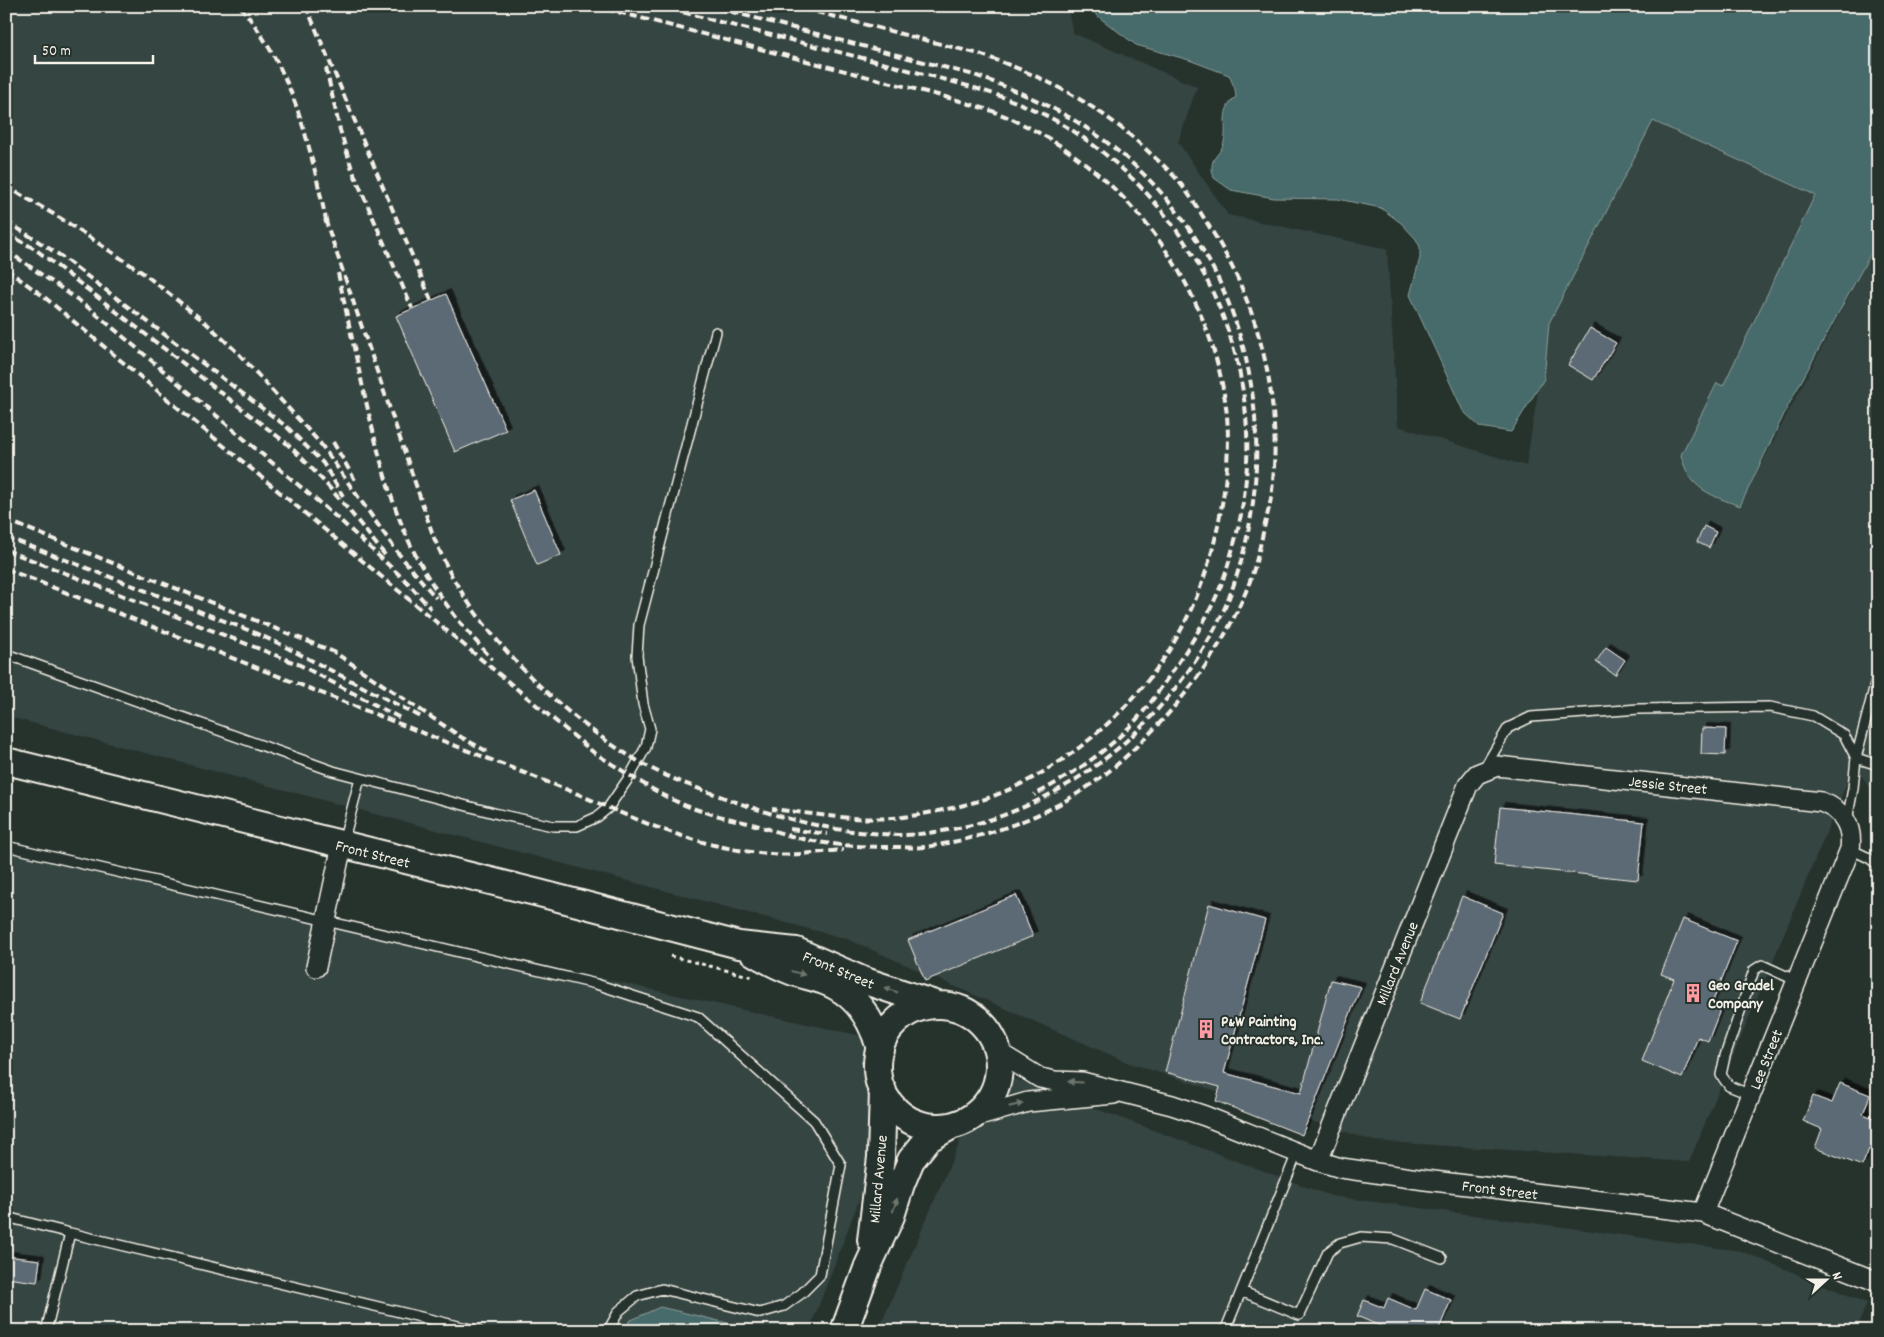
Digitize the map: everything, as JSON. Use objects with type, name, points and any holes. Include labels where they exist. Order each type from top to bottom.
[{"type":"street","name":"Front Street","points":[[6,761],[342,846],[539,893],[739,945],[796,950],[862,980],[938,1005]]},
{"type":"street","name":"Jessie Street","points":[[1483,771],[1497,766],[1814,800],[1833,807],[1847,821]]},
{"type":"street","name":"Millard Avenue","points":[[1318,1161],[1468,785],[1477,774],[1483,771]]},
{"type":"street","name":"Lee Street","points":[[1703,1213],[1850,849],[1851,836],[1847,821]]},
{"type":"street","points":[[316,968],[342,846]]},
{"type":"street","name":"Front Street","points":[[739,945],[790,971],[823,981],[842,990],[865,1013],[873,1028],[872,1054]]},
{"type":"street","points":[[938,1005],[957,1008],[974,1017],[988,1030],[998,1052],[999,1073],[993,1092],[981,1109],[960,1122],[931,1126],[911,1120],[874,1090],[878,1071],[872,1054],[899,1019],[917,1009],[938,1005]]},
{"type":"street","name":"Front Street","points":[[998,1052],[1040,1078],[1055,1081],[1082,1082],[1172,1105],[1205,1116],[1297,1154],[1341,1168],[1425,1180],[1703,1213],[1876,1275]]},
{"type":"street","name":"Millard Avenue","points":[[868,1266],[881,1157],[874,1090]]},
{"type":"street","name":"Front Street","points":[[960,1122],[1028,1102],[1122,1093]]},
{"type":"street","name":"Millard Avenue","points":[[836,1322],[868,1266],[891,1216],[901,1184],[912,1160],[928,1139],[960,1122]]},
{"type":"lane","points":[[6,654],[333,771],[498,814],[553,826],[578,826],[597,817],[608,808],[630,776],[646,747],[650,729],[643,704],[637,656],[639,625],[716,332]]},
{"type":"lane","points":[[1847,821],[1854,788],[1856,758],[1878,673]]},
{"type":"lane","points":[[1483,771],[1508,728],[1531,717],[1639,709],[1770,707],[1813,716],[1844,735],[1856,758],[1878,765]]},
{"type":"lane","points":[[342,846],[360,778]]},
{"type":"lane","points":[[6,846],[596,984],[698,1017],[814,1121],[841,1165],[820,1275],[784,1306],[760,1313],[662,1289],[637,1296],[619,1311],[608,1331]]},
{"type":"lane","points":[[1850,849],[1869,858],[1878,865]]},
{"type":"lane","points":[[1751,1095],[1729,1086],[1721,1075],[1725,1056],[1754,970],[1762,965],[1797,981]]},
{"type":"lane","points":[[1225,1331],[1297,1154]]},
{"type":"lane","points":[[6,1217],[479,1331]]},
{"type":"lane","points":[[46,1331],[70,1233]]},
{"type":"lane","points":[[1241,1291],[1299,1315],[1328,1252],[1340,1243],[1361,1237],[1393,1239],[1442,1258]]},
{"type":"path","points":[[670,956],[755,977]]},
{"type":"path","points":[[872,1054],[874,1090]]},
{"type":"path","points":[[820,1331],[836,1322]]},
{"type":"shaded area","points":[[6,6],[1067,6],[1073,33],[1197,87],[1178,142],[1228,215],[1387,249],[1398,426],[1526,466],[1549,323],[1653,121],[1816,195],[1723,387],[1718,383],[1740,505],[1878,240],[1878,798],[1854,766],[1689,1162],[1374,1141],[1129,1063],[847,939],[6,716]]},
{"type":"shaded area","points":[[6,847],[889,1042],[889,1122],[809,1331],[6,1331]]},
{"type":"shaded area","points":[[991,1070],[1331,1196],[1741,1251],[1867,1303],[1856,1331],[878,1331]]},
{"type":"water","points":[[1093,6],[1878,6],[1878,240],[1788,406],[1740,506],[1710,494],[1695,483],[1689,476],[1681,455],[1717,383],[1723,386],[1815,195],[1653,121],[1549,323],[1544,379],[1511,432],[1480,427],[1463,411],[1410,295],[1420,258],[1420,247],[1416,239],[1401,223],[1381,208],[1338,199],[1274,198],[1231,190],[1214,178],[1212,165],[1224,142],[1226,113],[1231,102],[1236,97],[1229,75],[1189,60],[1136,45],[1096,15]]},
{"type":"water","points":[[660,1307],[761,1331],[627,1331],[629,1321]]},
{"type":"building","points":[[446,294],[506,430],[455,452],[396,316]]},
{"type":"building","points":[[1590,328],[1616,343],[1593,380],[1568,365]]},
{"type":"building","points":[[534,490],[561,555],[537,565],[510,500]]},
{"type":"building","points":[[1704,526],[1716,532],[1709,548],[1697,542]]},
{"type":"building","points":[[1606,647],[1625,660],[1615,675],[1596,662]]},
{"type":"building","points":[[1702,728],[1726,729],[1725,755],[1701,754]]},
{"type":"building","points":[[1500,807],[1644,822],[1638,880],[1494,865]]},
{"type":"building","points":[[1016,895],[1033,936],[925,981],[908,940]]},
{"type":"building","points":[[1462,896],[1503,913],[1460,1019],[1420,1003]]},
{"type":"building","name":"P&W Painting Contractors, Inc.","points":[[1209,904],[1265,920],[1224,1073],[1301,1093],[1331,980],[1361,987],[1302,1135],[1216,1101],[1220,1087],[1165,1072]]},
{"type":"building","name":"Geo Gradel Company","points":[[1683,919],[1737,941],[1711,1006],[1720,1010],[1708,1041],[1698,1037],[1682,1078],[1642,1061],[1674,979],[1661,974]]},
{"type":"building","points":[[1840,1083],[1870,1095],[1863,1114],[1878,1120],[1878,1134],[1872,1150],[1869,1149],[1862,1166],[1815,1148],[1822,1129],[1803,1121],[1813,1096],[1832,1103]]},
{"type":"building","points":[[6,1256],[40,1260],[37,1282],[6,1278]]},
{"type":"building","points":[[1425,1289],[1451,1300],[1438,1331],[1391,1331],[1357,1316],[1364,1300],[1384,1308],[1388,1298],[1416,1310]]},
{"type":"railway","points":[[240,6],[275,57],[287,83],[306,136],[327,224]]},
{"type":"railway","points":[[306,6],[431,300]]},
{"type":"railway","points":[[595,6],[957,100],[1014,120],[1061,146],[1096,173],[1129,203],[1157,238],[1181,275],[1201,315],[1215,357],[1225,400],[1228,428],[1225,487],[1215,540],[1200,589],[1190,612],[1165,657],[1150,678],[1117,715],[1064,759],[1024,782],[973,803],[903,817],[870,819],[772,809]]},
{"type":"railway","points":[[660,6],[950,81],[1019,103],[1041,113],[1085,139],[1130,176],[1168,219],[1200,267],[1224,318],[1240,373],[1247,429],[1245,486],[1234,544],[1226,571],[1219,591],[1196,636],[1136,721],[1109,746],[1080,768],[1034,795]]},
{"type":"railway","points":[[325,219],[434,538],[450,572],[472,608],[512,657],[534,681],[583,723],[608,742],[643,764],[684,783],[773,814],[851,831],[904,835],[937,832],[969,826],[1029,804],[1058,790],[1086,773],[1112,753],[1150,718],[1177,686],[1202,650],[1213,632],[1230,595],[1247,535],[1256,474],[1255,413],[1244,352],[1225,295],[1197,240],[1160,191],[1114,148],[1065,115],[1030,97],[974,75],[709,6]]},
{"type":"railway","points":[[6,269],[43,296],[593,752],[647,786],[700,811],[796,837],[830,844],[921,847],[971,838],[994,831],[1060,804],[1081,792],[1113,768],[1163,719],[1190,687],[1215,652],[1235,615],[1250,581],[1271,498],[1274,428],[1265,359],[1244,293],[1229,261],[1201,213],[1171,172],[1115,123],[1073,95],[1050,83],[979,54],[793,6]]},
{"type":"railway","points":[[326,68],[340,130],[352,169],[412,308]]},
{"type":"railway","points":[[6,186],[65,221],[143,273],[206,323],[239,354],[320,443],[398,553],[436,598]]},
{"type":"railway","points":[[6,221],[58,254],[287,427],[323,463],[343,496]]},
{"type":"railway","points":[[6,233],[35,249],[285,442],[325,482],[385,555]]},
{"type":"railway","points":[[6,250],[84,304],[126,339],[341,521],[407,582],[431,609]]},
{"type":"railway","points":[[338,273],[379,453],[396,510],[412,547],[436,590],[492,659]]},
{"type":"railway","points":[[333,442],[355,480]]},
{"type":"railway","points":[[6,520],[334,652],[461,737],[490,753]]},
{"type":"railway","points":[[6,537],[278,643],[421,717]]},
{"type":"railway","points":[[6,550],[298,664],[400,718]]},
{"type":"railway","points":[[6,569],[578,794],[672,833],[720,846],[771,854],[843,850]]},
{"type":"railway","points":[[790,829],[827,834]]},
{"type":"place","name":"Geo Gradel Company","points":[[1693,993]]},
{"type":"place","name":"P&W Painting Contractors, Inc.","points":[[1206,1029]]}]
